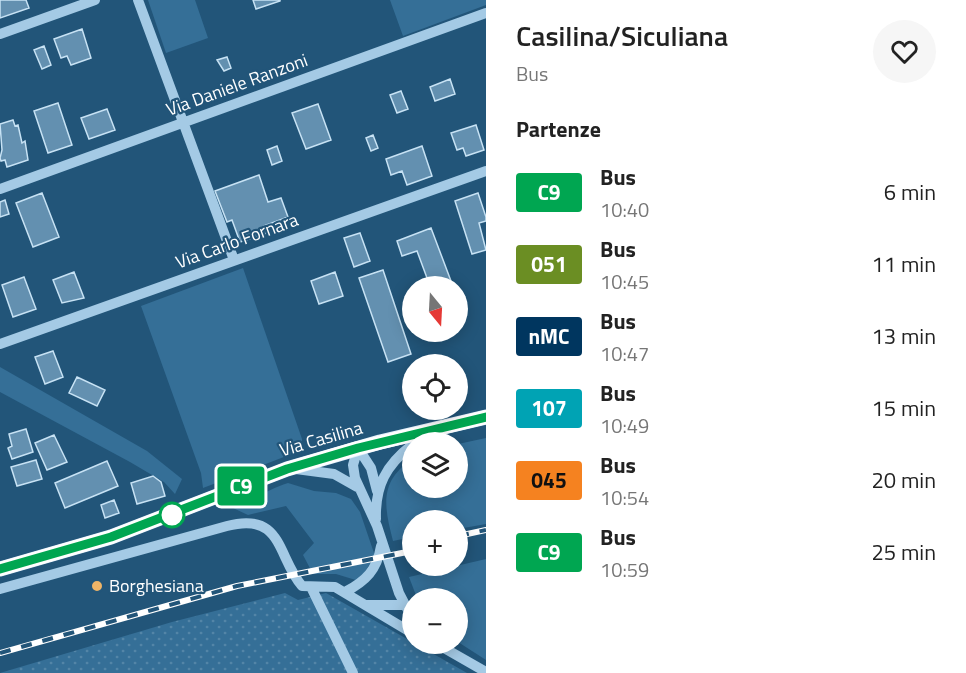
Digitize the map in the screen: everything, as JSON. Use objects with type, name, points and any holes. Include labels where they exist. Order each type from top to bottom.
[{"type":"main road","name":"Via Casilina","points":[[0,569],[111,537],[287,469],[358,448],[486,417]]},
{"type":"street","points":[[0,34],[95,0]]},
{"type":"street","points":[[138,0],[234,260]]},
{"type":"street","name":"Via Daniele Ranzoni","points":[[0,189],[486,13]]},
{"type":"street","name":"Via Carlo Fornara","points":[[0,344],[486,171]]},
{"type":"street","points":[[438,432],[457,423]]},
{"type":"street","points":[[358,448],[353,471],[358,488],[377,526],[402,599]]},
{"type":"street","points":[[358,448],[371,468],[377,492],[377,526]]},
{"type":"street","points":[[377,492],[382,478],[402,454]]},
{"type":"street","points":[[287,469],[334,474],[358,488]]},
{"type":"street","points":[[0,589],[243,523],[258,525],[270,532],[284,551],[300,584],[311,587],[330,585],[402,627]]},
{"type":"street","points":[[345,592],[363,581],[373,571],[382,543]]},
{"type":"street","points":[[311,587],[353,673]]},
{"type":"street","points":[[365,605],[402,605]]},
{"type":"street","points":[[454,654],[486,672]]},
{"type":"shaded area","points":[[148,0],[195,0],[208,38],[166,53]]},
{"type":"shaded area","points":[[390,0],[486,0],[486,5],[403,36]]},
{"type":"shaded area","points":[[243,268],[302,439],[302,450],[203,488],[201,473],[141,306]]},
{"type":"shaded area","points":[[0,367],[147,451],[182,479],[175,494],[164,482],[130,462],[0,392]]},
{"type":"shaded area","points":[[486,438],[486,524],[468,527],[468,510],[402,510],[402,539],[393,541],[386,506],[389,486],[394,477],[402,467],[402,498],[468,498],[468,442]]},
{"type":"shaded area","points":[[288,483],[314,491],[336,493],[351,499],[360,512],[375,556],[359,581],[336,574],[313,574],[303,555],[314,543],[286,506],[248,515],[233,508]]},
{"type":"shaded area","points":[[486,559],[486,660],[468,648],[468,588],[413,588],[409,577],[468,576],[468,563]]},
{"type":"shaded area","points":[[285,593],[298,600],[326,593],[402,636],[402,654],[434,654],[467,673],[0,673],[172,622]]},
{"type":"building","points":[[0,0],[26,0],[29,8],[0,18]]},
{"type":"building","points":[[253,0],[280,0],[280,1],[256,9]]},
{"type":"building","points":[[82,29],[91,58],[71,65],[67,56],[61,58],[54,39]]},
{"type":"building","points":[[44,46],[51,65],[42,69],[34,50]]},
{"type":"building","points":[[227,57],[231,68],[224,71],[217,60]]},
{"type":"building","points":[[450,79],[455,94],[435,101],[430,87]]},
{"type":"building","points":[[401,91],[408,109],[397,113],[390,95]]},
{"type":"building","points":[[58,103],[72,145],[48,153],[34,111]]},
{"type":"building","points":[[318,104],[331,140],[306,149],[292,113]]},
{"type":"building","points":[[107,109],[115,130],[89,139],[81,118]]},
{"type":"building","points":[[13,120],[15,126],[18,125],[22,143],[25,141],[28,160],[7,167],[5,160],[1,161],[0,158],[2,150],[0,124]]},
{"type":"building","points":[[476,125],[484,150],[466,156],[463,148],[457,150],[451,133]]},
{"type":"building","points":[[373,135],[378,148],[371,151],[366,138]]},
{"type":"building","points":[[277,146],[282,161],[272,165],[267,150]]},
{"type":"building","points":[[422,146],[432,176],[407,185],[402,171],[391,175],[386,159]]},
{"type":"building","points":[[259,175],[268,202],[281,198],[288,217],[264,226],[267,233],[240,242],[232,220],[227,222],[215,191]]},
{"type":"building","points":[[42,193],[59,237],[33,247],[16,203]]},
{"type":"building","points":[[478,193],[486,217],[486,221],[479,223],[486,250],[472,254],[455,201]]},
{"type":"building","points":[[5,200],[9,214],[0,217],[0,202]]},
{"type":"building","points":[[431,228],[449,276],[426,276],[417,251],[402,256],[397,241]]},
{"type":"building","points":[[360,233],[370,261],[354,267],[344,238]]},
{"type":"building","points":[[383,270],[402,327],[402,342],[407,342],[411,354],[402,354],[402,357],[388,362],[359,278]]},
{"type":"building","points":[[74,272],[84,298],[62,303],[53,280]]},
{"type":"building","points":[[335,272],[343,296],[319,304],[311,281]]},
{"type":"building","points":[[24,277],[36,309],[13,317],[2,285]]},
{"type":"building","points":[[53,351],[63,377],[45,384],[35,357]]},
{"type":"building","points":[[77,377],[105,390],[97,406],[69,393]]},
{"type":"building","points":[[26,429],[33,452],[12,459],[8,448],[12,446],[9,434]]},
{"type":"building","points":[[54,435],[67,462],[47,470],[35,443]]},
{"type":"building","points":[[36,460],[42,479],[17,486],[11,467]]},
{"type":"building","points":[[107,461],[118,486],[65,508],[55,483]]},
{"type":"building","points":[[153,476],[161,482],[165,496],[137,504],[131,483]]},
{"type":"building","points":[[114,500],[119,513],[105,518],[101,505]]},
{"type":"railway","points":[[468,534],[486,530]]},
{"type":"railway","points":[[0,653],[237,586],[402,553]]},
{"type":"bus line","name":"C9","points":[[0,569],[111,537],[277,472],[358,448],[486,417]]},
{"type":"place","name":"Borghesiana","points":[[97,586]]}]
